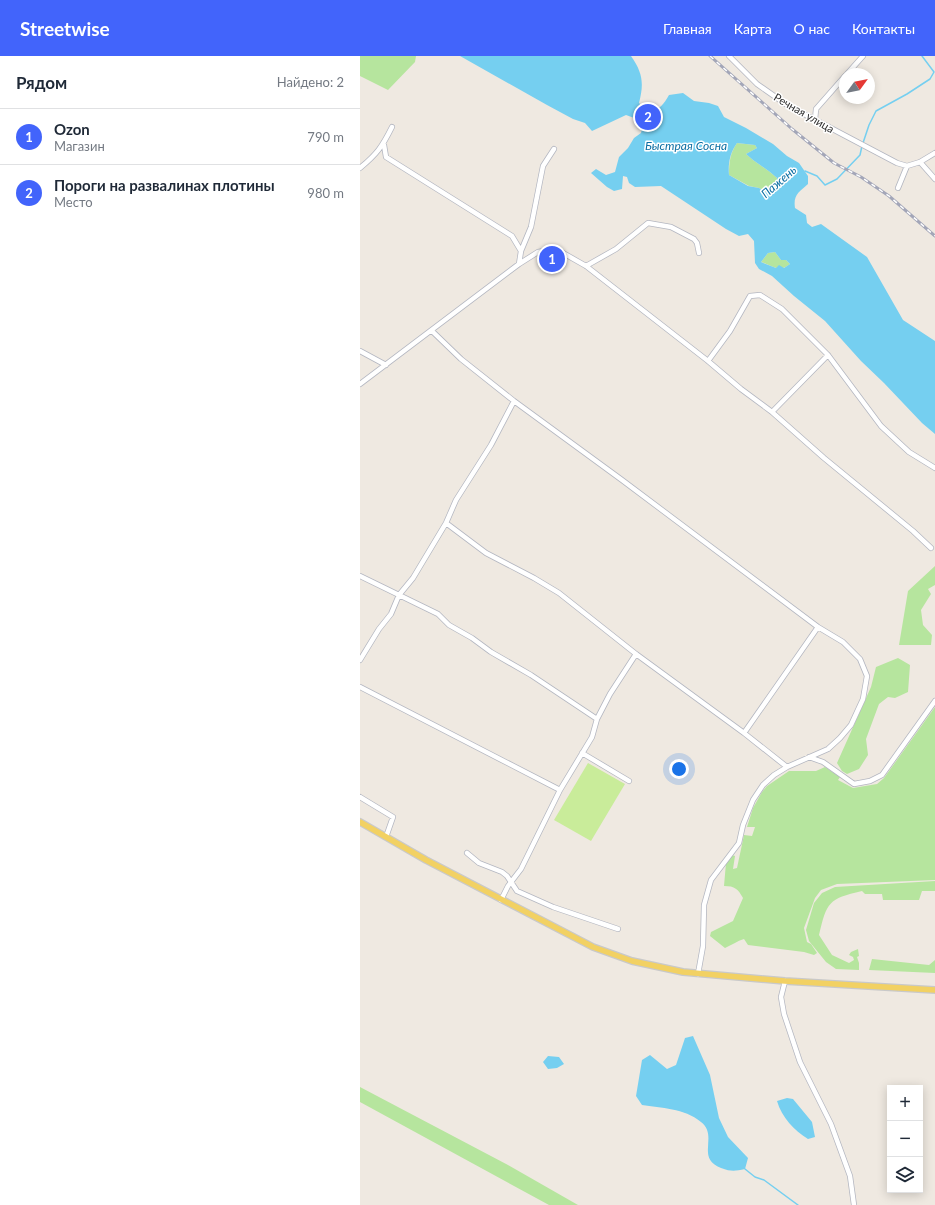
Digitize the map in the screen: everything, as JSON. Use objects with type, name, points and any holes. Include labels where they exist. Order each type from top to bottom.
[{"type":"main road","points":[[360,822],[501,900],[593,947],[632,961],[698,974],[935,990]]},
{"type":"street","name":"Речная улица","points":[[729,56],[757,84],[787,105],[897,163],[907,166]]},
{"type":"street","points":[[852,68],[863,56]]},
{"type":"street","points":[[815,120],[816,109],[839,83]]},
{"type":"street","points":[[360,168],[375,155],[384,144],[392,127]]},
{"type":"street","points":[[384,144],[386,157],[512,236],[521,252]]},
{"type":"street","points":[[520,264],[521,252],[531,227],[543,166],[554,149]]},
{"type":"street","points":[[898,188],[907,166],[920,162],[935,153]]},
{"type":"street","points":[[920,162],[935,179]]},
{"type":"street","points":[[586,266],[616,249],[648,223],[671,227],[694,239],[697,243],[699,253]]},
{"type":"street","points":[[360,384],[520,264],[538,252],[556,249],[586,266],[772,412],[931,548]]},
{"type":"street","points":[[708,361],[730,331],[750,296],[760,295],[782,310],[828,355],[880,426],[909,452],[935,468]]},
{"type":"street","points":[[432,331],[461,359],[514,402],[622,480],[818,627],[843,642],[860,659],[867,676],[863,699],[851,725],[828,749],[787,767],[774,775],[763,785],[754,800],[743,825],[739,843],[710,880],[704,905],[703,946],[698,974]]},
{"type":"street","points":[[360,351],[386,365]]},
{"type":"street","points":[[772,412],[828,355]]},
{"type":"street","points":[[360,660],[379,629],[391,614],[399,595],[413,578],[446,523],[456,500],[491,445],[514,402]]},
{"type":"street","points":[[446,523],[486,553],[559,593],[636,654],[744,733],[787,767]]},
{"type":"street","points":[[360,576],[438,614],[449,625],[472,638],[490,652],[531,675],[597,719]]},
{"type":"street","points":[[744,733],[818,627]]},
{"type":"street","points":[[501,900],[510,883],[521,869],[560,790],[592,737],[597,719],[610,694],[636,654]]},
{"type":"street","points":[[360,687],[560,790]]},
{"type":"street","points":[[809,757],[823,762],[854,784],[870,781],[882,775],[935,701]]},
{"type":"street","points":[[582,753],[629,781]]},
{"type":"street","points":[[360,797],[393,817],[386,837]]},
{"type":"street","points":[[467,853],[479,863],[502,872],[507,876],[510,883],[517,891],[553,907],[618,929]]},
{"type":"street","points":[[785,981],[781,997],[784,1014],[800,1062],[831,1124],[848,1169],[854,1205]]},
{"type":"green space","points":[[360,56],[416,56],[415,62],[388,90],[360,76]]},
{"type":"green space","points":[[737,143],[755,145],[757,148],[746,154],[777,178],[777,187],[772,191],[766,192],[759,188],[749,186],[729,175],[730,158]]},
{"type":"green space","points":[[775,252],[781,260],[786,260],[790,264],[786,267],[779,268],[761,262],[768,253]]},
{"type":"green space","points":[[935,566],[935,585],[928,589],[931,594],[921,610],[923,625],[932,635],[931,645],[899,645],[908,591]]},
{"type":"green space","points":[[898,658],[910,665],[908,692],[895,698],[888,697],[879,704],[866,739],[868,755],[859,769],[847,774],[842,771],[837,763],[871,687],[876,667]]},
{"type":"green space","points":[[935,707],[935,880],[837,884],[821,890],[815,898],[804,928],[807,942],[811,944],[817,953],[814,955],[804,952],[748,945],[744,939],[725,948],[710,936],[711,932],[733,921],[743,898],[736,889],[724,886],[726,863],[732,855],[735,856],[733,869],[737,868],[744,835],[752,836],[755,827],[747,827],[753,808],[767,786],[789,771],[816,771],[825,767],[840,777],[838,780],[853,788],[877,784],[884,778]]},
{"type":"green space","points":[[588,763],[625,784],[591,841],[554,820]]},
{"type":"green space","points":[[935,881],[935,891],[922,891],[919,900],[883,900],[882,894],[865,894],[862,891],[842,897],[831,904],[824,915],[819,935],[832,955],[849,963],[854,960],[853,957],[849,955],[851,952],[858,949],[859,956],[857,957],[859,970],[836,969],[826,962],[809,941],[806,930],[814,903],[822,893],[835,887]]},
{"type":"green space","points":[[872,959],[929,965],[935,960],[935,973],[869,970]]},
{"type":"green space","points":[[360,1087],[508,1165],[578,1205],[549,1205],[360,1102]]},
{"type":"water","name":"Быстрая Сосна","points":[[460,56],[631,56],[640,73],[642,84],[639,103],[648,110],[656,110],[663,104],[669,95],[683,93],[694,101],[718,106],[724,117],[773,144],[787,156],[799,163],[808,176],[808,184],[796,197],[795,208],[806,215],[807,223],[812,227],[821,224],[867,257],[903,320],[935,341],[935,434],[922,423],[861,361],[825,321],[772,276],[759,269],[755,263],[754,241],[748,234],[739,236],[726,229],[661,186],[635,187],[629,183],[627,177],[623,176],[622,189],[614,191],[591,173],[596,169],[606,175],[615,172],[619,157],[628,148],[634,138],[641,133],[643,125],[637,119],[626,115],[592,131],[585,123],[573,119]],"holes":[[[737,143],[755,145],[757,148],[746,154],[777,178],[777,187],[772,191],[766,192],[759,188],[748,186],[729,175],[730,158]],[[775,252],[781,260],[786,260],[790,264],[784,268],[779,265],[776,268],[761,262],[768,253]]]},
{"type":"water","points":[[693,1036],[710,1075],[719,1118],[728,1137],[748,1158],[745,1169],[731,1171],[713,1164],[709,1159],[708,1134],[706,1128],[694,1117],[672,1109],[642,1105],[636,1096],[642,1060],[650,1055],[667,1069],[676,1065],[685,1038]]},
{"type":"water","points":[[548,1056],[559,1057],[564,1064],[557,1068],[548,1069],[543,1062]]},
{"type":"water","points":[[787,1098],[793,1099],[812,1122],[815,1137],[808,1139],[793,1128],[785,1118],[777,1101]]},
{"type":"waterway","name":"Пажень","points":[[863,143],[869,125],[876,111],[930,79],[934,72],[922,56]]},
{"type":"waterway","name":"Пажень","points":[[805,171],[817,176],[825,185],[837,179],[860,155],[862,146]]},
{"type":"waterway","points":[[745,1169],[755,1177],[764,1180],[798,1205]]},
{"type":"railway","points":[[710,56],[792,129],[834,163],[861,177],[889,196],[935,236]]},
{"type":"place","name":"Пороги на развалинах плотины","points":[[648,117]]},
{"type":"place","name":"Ozon","points":[[552,259]]}]
